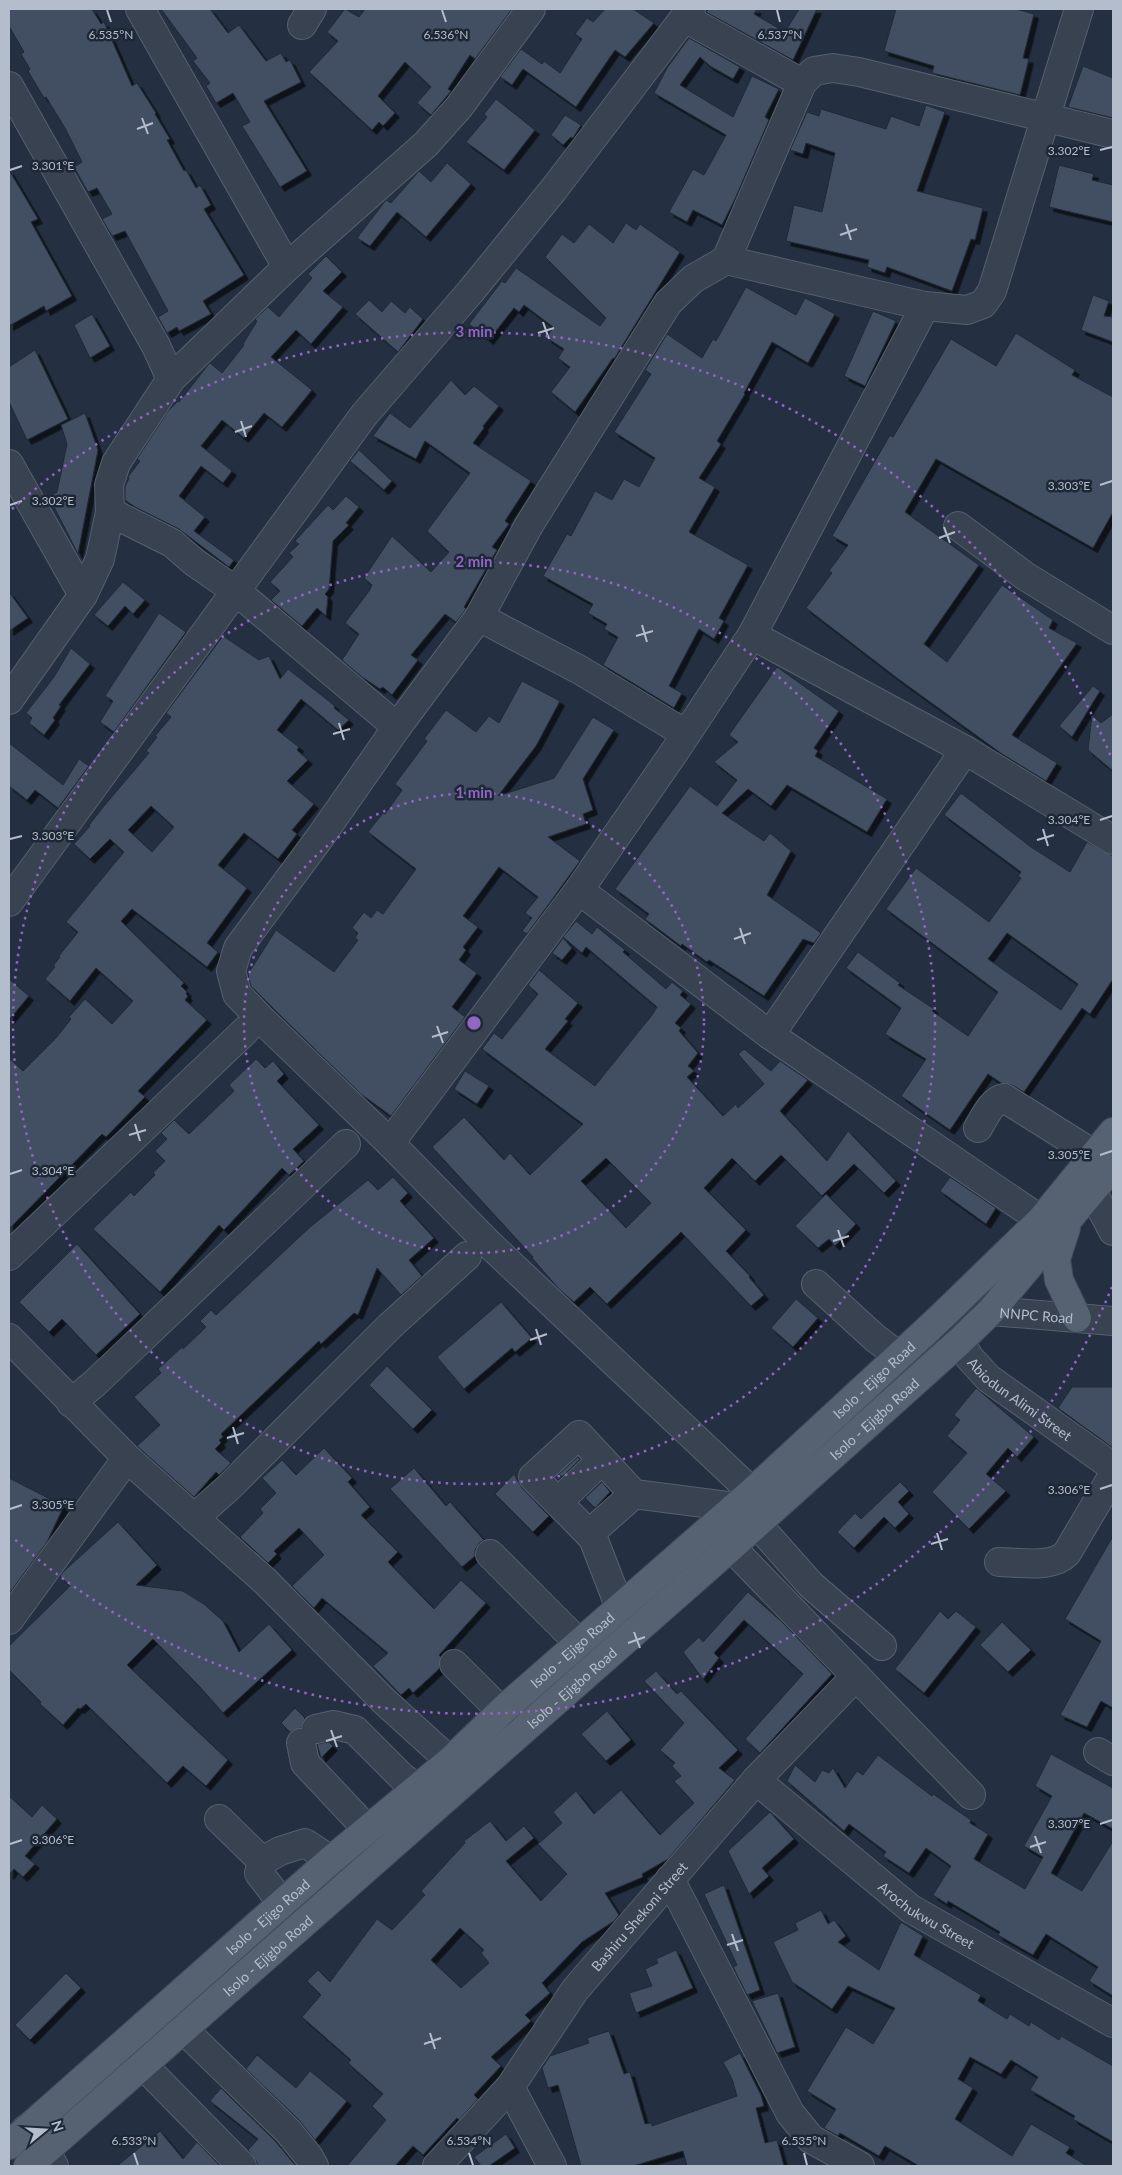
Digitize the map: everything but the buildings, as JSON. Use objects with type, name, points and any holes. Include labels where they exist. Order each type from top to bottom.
[{"type":"main road","name":"Isolo - Ejigo Road","points":[[17,2137],[331,1860],[450,1761],[502,1712],[743,1500],[940,1319],[1104,1160],[1113,1132]]},
{"type":"main road","name":"Isolo - Ejigbo Road","points":[[42,2161],[142,2064],[731,1547],[960,1341],[991,1311],[1092,1191],[1104,1160]]},
{"type":"main road","points":[[1070,1218],[1056,1259],[1059,1280],[1077,1318]]},
{"type":"street","points":[[140,9],[287,267]]},
{"type":"street","points":[[9,700],[83,595],[100,559],[110,512],[108,485],[116,463],[170,379],[287,267],[426,144],[459,108],[531,9]]},
{"type":"street","points":[[726,260],[925,306],[967,310],[983,304],[992,291],[1080,9]]},
{"type":"street","points":[[9,902],[364,416],[548,197],[688,13],[802,83]]},
{"type":"street","points":[[743,1500],[390,1144],[237,994],[231,971],[238,948],[321,836],[397,727],[479,617],[530,525],[668,303],[693,279],[726,260],[802,83],[814,72],[833,68],[859,72],[1113,134]]},
{"type":"street","points":[[9,86],[156,346],[170,379]]},
{"type":"street","points":[[390,1144],[579,890],[752,634],[925,306]]},
{"type":"street","points":[[9,464],[83,595]]},
{"type":"street","points":[[110,512],[172,543],[194,562],[236,591],[397,727]]},
{"type":"street","points":[[958,526],[1025,576],[1113,630]]},
{"type":"street","points":[[479,617],[580,670],[686,734]]},
{"type":"street","points":[[752,634],[965,750],[1113,840]]},
{"type":"street","points":[[770,1035],[965,750]]},
{"type":"street","points":[[579,890],[770,1035],[1041,1220]]},
{"type":"street","points":[[9,1256],[246,1030]]},
{"type":"street","points":[[978,1128],[994,1104],[999,1099],[1004,1098],[1104,1160]]},
{"type":"street","points":[[71,1403],[95,1383],[346,1144]]},
{"type":"street","points":[[1092,1191],[1113,1231]]},
{"type":"street","points":[[194,1518],[228,1488],[390,1326],[467,1256]]},
{"type":"street","points":[[816,1284],[875,1338],[899,1356]]},
{"type":"street","name":"NNPC Road","points":[[968,1291],[991,1311],[1113,1321]]},
{"type":"street","name":"Abiodun Alimi Street","points":[[940,1319],[960,1341],[969,1357],[988,1378],[1113,1468]]},
{"type":"street","points":[[9,1338],[127,1458],[295,1609],[384,1701],[450,1761]]},
{"type":"street","points":[[620,1608],[593,1538],[534,1477],[579,1435],[634,1494],[743,1500]]},
{"type":"street","points":[[9,1620],[127,1458]]},
{"type":"street","points":[[999,1562],[1051,1562],[1060,1560],[1067,1553],[1113,1475]]},
{"type":"street","points":[[589,1534],[634,1494]]},
{"type":"street","points":[[757,1524],[811,1585],[882,1646]]},
{"type":"street","points":[[731,1547],[971,1795]]},
{"type":"street","points":[[490,1554],[580,1644]]},
{"type":"street","points":[[454,1664],[502,1712]]},
{"type":"street","name":"Bashiru Shekoni Street","points":[[437,2166],[510,2087],[575,1990],[756,1780],[856,1676]]},
{"type":"street","points":[[355,1730],[384,1701]]},
{"type":"street","points":[[367,1830],[305,1764],[309,1736],[334,1725],[355,1730],[402,1777],[418,1789]]},
{"type":"street","name":"Arochukwu Street","points":[[756,1780],[911,1909],[1113,2023]]},
{"type":"street","points":[[219,1819],[262,1861]]},
{"type":"street","points":[[282,1903],[259,1873],[262,1861],[280,1851],[305,1843],[331,1860]]},
{"type":"street","points":[[670,1879],[790,2113],[811,2139],[860,2166]]},
{"type":"street","points":[[183,2029],[288,2131],[314,2166]]},
{"type":"street","points":[[142,2064],[242,2166]]},
{"type":"street","points":[[510,2087],[552,2166]]},
{"type":"street","points":[[17,2137],[42,2161]]},
{"type":"street","points":[[811,2139],[818,2166]]}]
